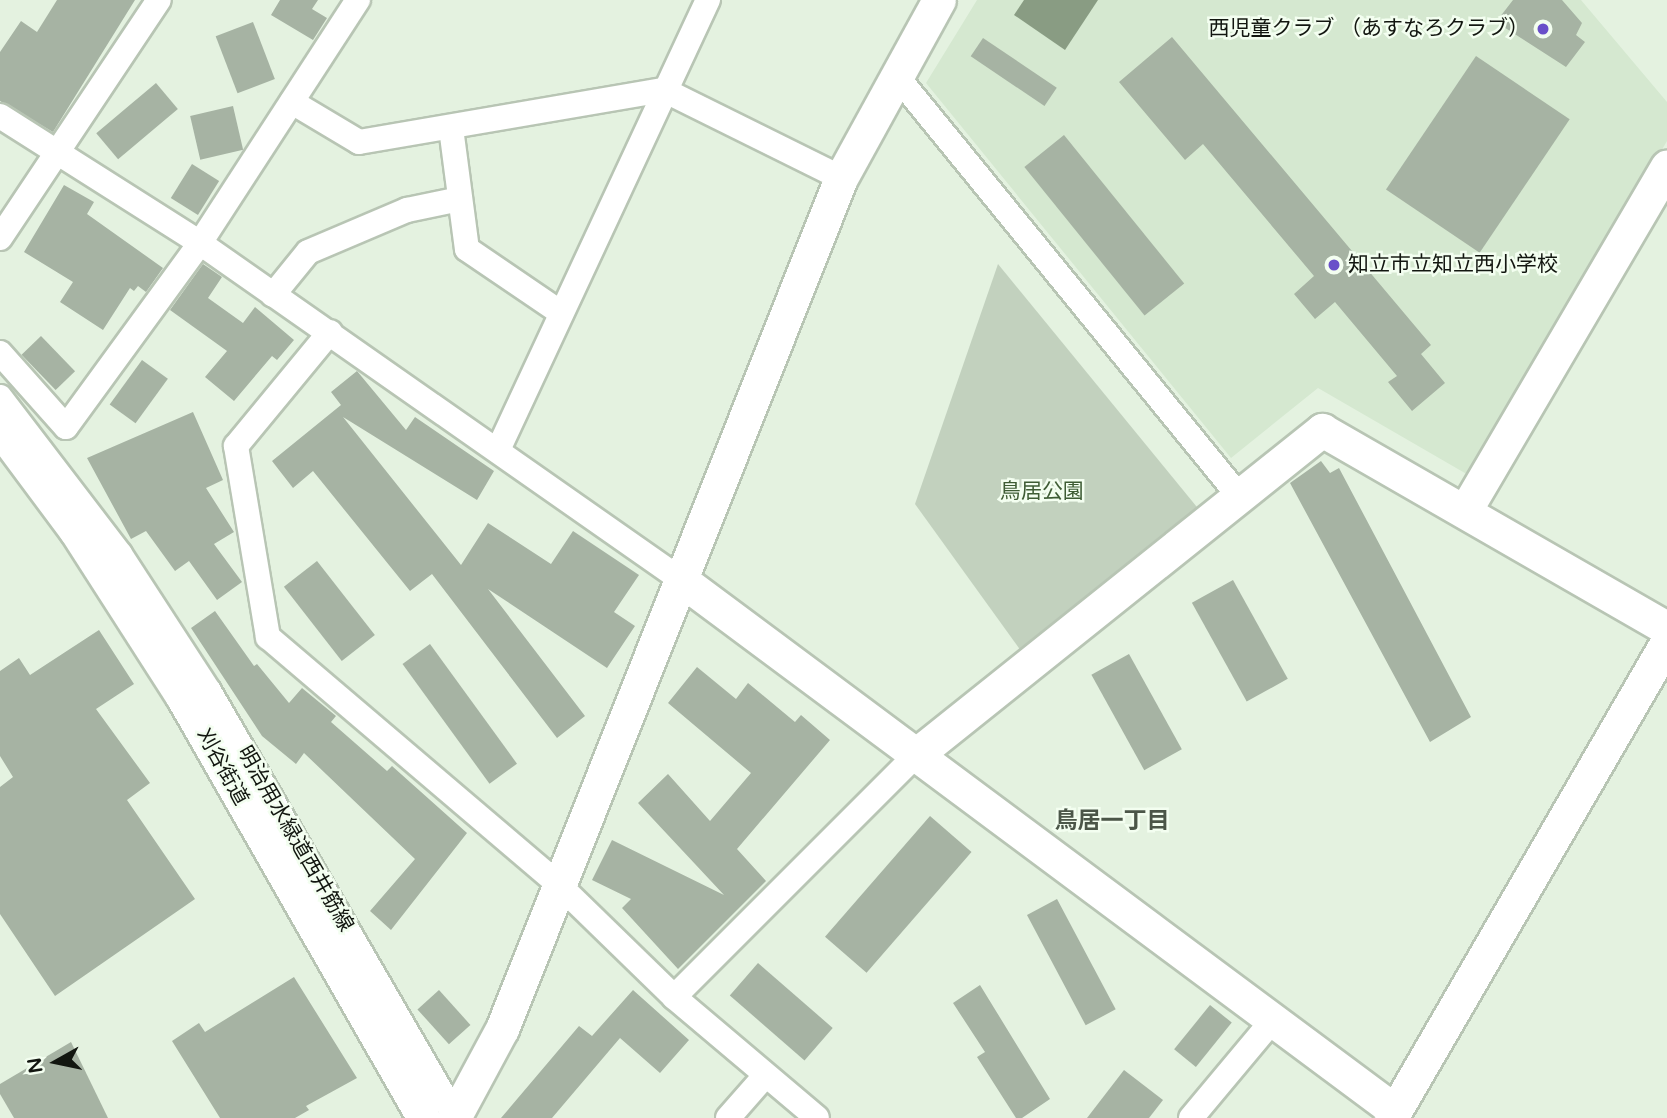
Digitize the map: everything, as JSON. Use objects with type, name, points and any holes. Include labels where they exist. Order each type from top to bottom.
[{"type":"street","points":[[0,238],[159,0]]},
{"type":"street","points":[[0,353],[66,427],[200,243],[358,0]]},
{"type":"street","points":[[498,450],[708,0]]},
{"type":"street","points":[[448,1118],[502,1029],[841,178],[895,74],[939,0]]},
{"type":"street","points":[[895,74],[1239,496]]},
{"type":"street","points":[[292,102],[359,142],[664,90],[841,178]]},
{"type":"street","points":[[0,116],[200,243],[680,579],[1273,1020],[1393,1115],[1667,642]]},
{"type":"street","points":[[451,128],[467,248],[561,313]]},
{"type":"street","points":[[1466,509],[1667,167]]},
{"type":"street","points":[[273,295],[308,252],[407,210],[460,199]]},
{"type":"street","points":[[330,332],[236,446],[268,637],[559,885],[674,997],[764,1077],[817,1118]]},
{"type":"street","name":"明治用水緑道西井筋線","points":[[0,397],[120,554],[209,691],[448,1118]]},
{"type":"street","name":"刈谷街道","points":[[0,429],[76,531],[448,1118]]},
{"type":"street","points":[[674,997],[917,754],[1322,430],[1466,509],[1667,628]]},
{"type":"street","points":[[1191,1118],[1273,1020]]},
{"type":"street","points":[[728,1118],[764,1077]]},
{"type":"shaded area","name":"知立市立知立西小学校","points":[[977,0],[1581,0],[1667,102],[1667,141],[1470,476],[1318,388],[1231,458],[926,83]]},
{"type":"shaded area","points":[[1024,0],[1098,0],[1065,50],[1014,15]]},
{"type":"green space","name":"鳥居公園","points":[[998,264],[1201,512],[1021,651],[915,504]]},
{"type":"building","points":[[57,0],[135,0],[53,132],[0,101],[0,52],[21,21],[37,32]]},
{"type":"building","points":[[280,0],[318,0],[312,9],[327,18],[313,40],[271,15]]},
{"type":"building","name":"西児童クラブ （あすなろクラブ）","points":[[1513,0],[1562,0],[1582,23],[1576,35],[1585,42],[1566,67],[1496,22]]},
{"type":"building","points":[[253,22],[275,79],[238,93],[216,36]]},
{"type":"building","points":[[1172,37],[1431,345],[1421,354],[1445,383],[1412,411],[1388,382],[1397,376],[1335,302],[1315,319],[1294,294],[1314,276],[1203,144],[1185,160],[1119,82]]},
{"type":"building","points":[[983,38],[1057,88],[1044,106],[971,56]]},
{"type":"building","points":[[1476,56],[1570,119],[1480,253],[1386,189]]},
{"type":"building","points":[[156,83],[178,109],[118,159],[96,133]]},
{"type":"building","points":[[233,106],[243,150],[200,160],[190,116]]},
{"type":"building","points":[[1064,135],[1184,283],[1145,316],[1024,167]]},
{"type":"building","points":[[192,164],[219,181],[198,215],[171,198]]},
{"type":"building","points":[[64,185],[94,202],[87,214],[163,268],[146,292],[138,286],[134,291],[130,288],[103,330],[60,302],[73,282],[24,252]]},
{"type":"building","points":[[203,264],[222,277],[208,298],[243,323],[255,307],[294,340],[277,360],[272,356],[234,401],[205,377],[227,351],[170,310]]},
{"type":"building","points":[[41,336],[75,371],[56,390],[22,355]]},
{"type":"building","points":[[142,360],[168,379],[136,423],[110,404]]},
{"type":"building","points":[[357,371],[406,430],[415,417],[494,471],[477,500],[343,417],[461,565],[488,523],[551,564],[573,531],[639,575],[614,612],[635,626],[607,668],[488,589],[585,716],[557,738],[432,574],[410,591],[313,471],[293,488],[272,461],[341,405],[331,392]]},
{"type":"building","points":[[193,412],[223,480],[206,488],[234,532],[214,544],[242,582],[217,600],[189,561],[175,571],[146,531],[131,539],[87,458]]},
{"type":"building","points":[[1321,461],[1330,473],[1339,468],[1471,717],[1430,742],[1290,483]]},
{"type":"building","points":[[317,561],[375,635],[342,661],[284,587]]},
{"type":"building","points":[[1233,580],[1288,679],[1247,702],[1192,603]]},
{"type":"building","points":[[215,611],[254,666],[257,664],[289,703],[302,688],[336,716],[331,722],[387,771],[392,766],[467,833],[391,930],[370,911],[415,859],[304,753],[296,764],[262,736],[191,628]]},
{"type":"building","points":[[99,630],[134,684],[96,709],[150,783],[127,800],[195,899],[55,996],[0,914],[0,787],[13,777],[0,756],[0,671],[19,658],[30,675]]},
{"type":"building","points":[[430,644],[517,764],[489,784],[402,664]]},
{"type":"building","points":[[1129,654],[1182,749],[1144,770],[1091,675]]},
{"type":"building","points":[[697,667],[736,699],[748,683],[795,722],[801,715],[830,740],[737,849],[766,881],[678,969],[622,908],[631,899],[592,880],[612,840],[724,895],[638,803],[668,774],[710,821],[751,773],[668,703]]},
{"type":"building","points":[[930,816],[972,852],[867,973],[825,937]]},
{"type":"building","points":[[1057,899],[1116,1009],[1086,1025],[1027,915]]},
{"type":"building","points":[[758,963],[833,1028],[805,1060],[730,995]]},
{"type":"building","points":[[294,977],[357,1078],[306,1106],[309,1110],[295,1118],[220,1118],[172,1041],[199,1023],[205,1032]]},
{"type":"building","points":[[980,985],[1050,1099],[1022,1118],[1016,1118],[977,1057],[985,1052],[953,1003]]},
{"type":"building","points":[[439,990],[470,1025],[449,1044],[417,1009]]},
{"type":"building","points":[[633,990],[689,1040],[660,1073],[620,1038],[552,1118],[501,1118],[579,1026],[592,1036]]},
{"type":"building","points":[[1210,1005],[1232,1023],[1196,1067],[1174,1049]]},
{"type":"building","points":[[71,1042],[108,1118],[14,1118],[0,1094],[0,1084]]},
{"type":"building","points":[[1124,1070],[1163,1100],[1149,1118],[1087,1118]]},
{"type":"place","name":"西児童クラブ （あすなろクラブ）","points":[[1543,29]]},
{"type":"place","name":"知立市立知立西小学校","points":[[1334,265]]},
{"type":"district","name":"鳥居一丁目","points":[[1112,821]]}]
